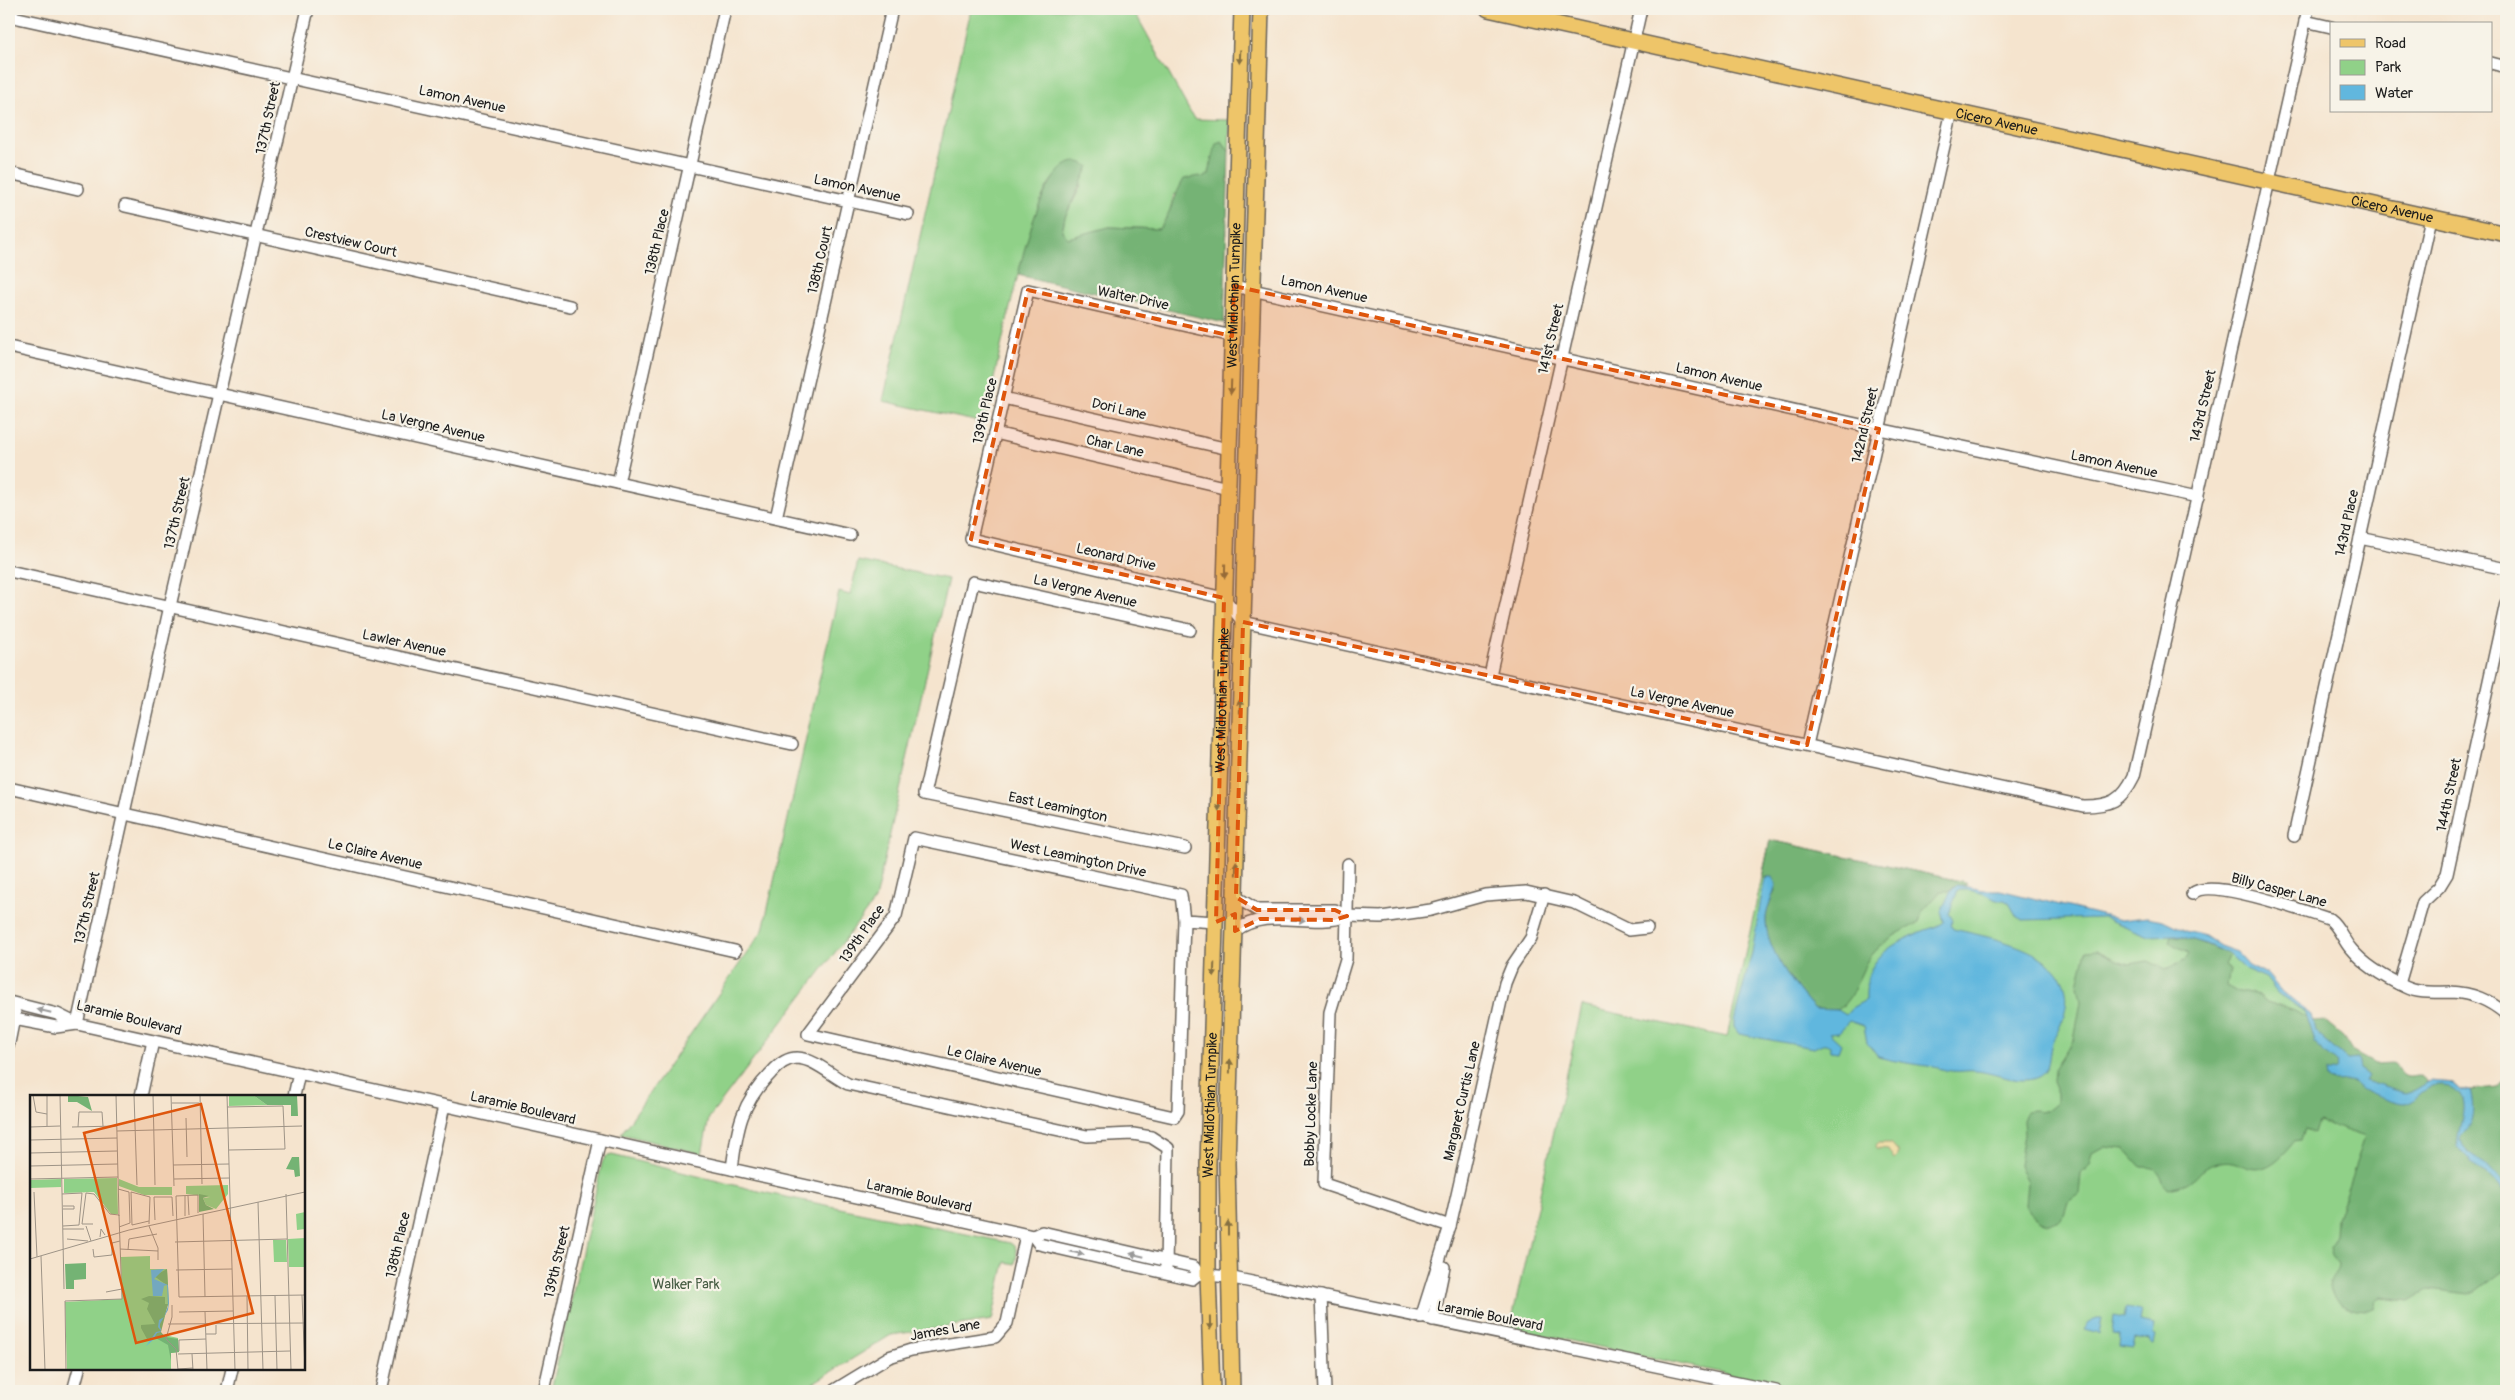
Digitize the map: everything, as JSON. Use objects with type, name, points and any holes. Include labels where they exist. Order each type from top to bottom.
[{"type":"main road","name":"West Midlothian Turnpike","points":[[1212,1391],[1203,1274],[1216,922],[1242,9]]},
{"type":"main road","name":"West Midlothian Turnpike","points":[[1232,1391],[1227,1164],[1261,9]]},
{"type":"main road","name":"Cicero Avenue","points":[[1488,9],[2506,234]]},
{"type":"main road","points":[[1216,922],[1235,914]]},
{"type":"street","name":"137th Street","points":[[77,1024],[170,606],[221,394],[308,9]]},
{"type":"street","name":"138th Place","points":[[618,483],[725,9]]},
{"type":"street","name":"138th Court","points":[[776,518],[892,9]]},
{"type":"street","name":"141st Street","points":[[1490,675],[1640,9]]},
{"type":"street","name":"143rd Street","points":[[2114,802],[2124,794],[2134,776],[2308,9]]},
{"type":"street","name":"Lamon Avenue","points":[[9,16],[908,214]]},
{"type":"street","points":[[2305,21],[2330,27]]},
{"type":"street","points":[[2492,63],[2506,67]]},
{"type":"street","name":"142nd Street","points":[[1807,745],[1952,111]]},
{"type":"street","points":[[9,173],[78,190]]},
{"type":"street","name":"Crestview Court","points":[[124,206],[570,306]]},
{"type":"street","name":"143rd Place","points":[[2294,836],[2430,218]]},
{"type":"street","name":"Lamon Avenue","points":[[1234,286],[1563,357],[1879,429],[2198,497]]},
{"type":"street","name":"Walter Drive","points":[[1028,290],[1232,336]]},
{"type":"street","name":"139th Place","points":[[971,539],[1028,290]]},
{"type":"street","name":"La Vergne Avenue","points":[[9,347],[850,535]]},
{"type":"street","name":"Dori Lane","points":[[1003,398],[1229,449]]},
{"type":"street","name":"Char Lane","points":[[995,433],[1228,488]]},
{"type":"street","points":[[2360,538],[2506,568]]},
{"type":"street","name":"Leonard Drive","points":[[971,539],[1224,598]]},
{"type":"street","name":"Lawler Avenue","points":[[9,571],[792,744]]},
{"type":"street","name":"La Vergne Avenue","points":[[924,794],[973,582],[1190,630]]},
{"type":"street","points":[[1224,598],[1243,622]]},
{"type":"street","name":"144th Street","points":[[2399,984],[2423,902],[2439,887],[2447,874],[2506,603]]},
{"type":"street","name":"La Vergne Avenue","points":[[1243,622],[2083,806],[2100,806],[2114,802]]},
{"type":"street","name":"Le Claire Avenue","points":[[9,788],[735,951]]},
{"type":"street","name":"East Leamington","points":[[924,794],[1186,848]]},
{"type":"street","name":"139th Place","points":[[808,1034],[896,916],[914,838]]},
{"type":"street","name":"West Leamington Drive","points":[[914,838],[1181,895],[1184,920]]},
{"type":"street","points":[[1348,864],[1348,916]]},
{"type":"street","name":"Billy Casper Lane","points":[[2192,894],[2200,889],[2217,889],[2253,896],[2329,919],[2336,925],[2346,942],[2360,958],[2399,984],[2416,991],[2453,992],[2478,996],[2506,1014]]},
{"type":"street","points":[[1234,931],[1245,923],[1260,919],[1334,920],[1348,916],[1381,917],[1410,914],[1506,892],[1544,895],[1574,903],[1629,930],[1647,928]]},
{"type":"street","name":"Margaret Curtis Lane","points":[[1421,1318],[1450,1226],[1505,983],[1512,966],[1531,938],[1544,895]]},
{"type":"street","points":[[1236,897],[1258,910],[1335,910],[1348,916]]},
{"type":"street","name":"Bobby Locke Lane","points":[[1348,916],[1345,968],[1330,1012],[1324,1184],[1450,1226]]},
{"type":"street","points":[[1184,920],[1216,922]]},
{"type":"street","name":"Le Claire Avenue","points":[[808,1034],[1174,1117],[1178,1111],[1184,920]]},
{"type":"street","points":[[9,1043],[13,1003]]},
{"type":"street","name":"Laramie Boulevard","points":[[13,1003],[58,1014],[77,1024],[1030,1236],[1039,1244],[1166,1274],[1192,1279],[1203,1274]]},
{"type":"street","points":[[11,1019],[56,1027],[77,1024]]},
{"type":"street","points":[[141,1095],[154,1041]]},
{"type":"street","points":[[732,1169],[738,1127],[743,1111],[753,1093],[780,1063],[798,1058],[818,1065],[848,1084],[1087,1136],[1132,1134],[1151,1137],[1168,1148],[1166,1274]]},
{"type":"street","points":[[294,1095],[300,1073]]},
{"type":"street","name":"138th Place","points":[[381,1391],[444,1106]]},
{"type":"street","name":"139th Street","points":[[544,1391],[600,1140]]},
{"type":"street","points":[[1433,1320],[1451,1238],[1450,1226]]},
{"type":"street","name":"Laramie Boulevard","points":[[1030,1236],[1042,1232],[1194,1267],[1203,1274],[1228,1277],[1421,1318],[1521,1336],[1776,1391]]},
{"type":"street","name":"James Lane","points":[[833,1391],[889,1357],[912,1350],[994,1337],[1007,1323],[1030,1236]]},
{"type":"street","points":[[1321,1296],[1325,1391]]},
{"type":"street","points":[[74,1391],[79,1370]]},
{"type":"street","points":[[227,1391],[232,1370]]},
{"type":"highlighted area","points":[[1234,286],[1879,429],[1807,745],[1243,622],[1236,897],[1257,910],[1335,910],[1347,916],[1334,920],[1260,919],[1235,931],[1235,914],[1216,922],[1224,598],[971,539],[1028,290],[1232,336]]},
{"type":"green space","points":[[971,9],[1133,9],[1194,119],[1230,120],[1229,151],[1222,141],[1213,153],[1209,174],[1174,195],[1168,217],[1159,229],[1109,227],[1068,239],[1062,231],[1065,217],[1081,186],[1078,162],[1064,168],[1053,178],[1040,203],[1023,256],[984,423],[883,401]]},
{"type":"green space","points":[[1222,141],[1229,151],[1224,323],[1018,275],[1038,208],[1046,190],[1056,175],[1066,165],[1078,162],[1089,166],[1065,217],[1062,231],[1068,238],[1109,227],[1159,229],[1167,217],[1184,179],[1199,176],[1204,178],[1209,174],[1216,143]]},
{"type":"green space","points":[[858,561],[948,579],[875,900],[709,1118],[702,1154],[621,1134],[763,930],[839,592],[850,595]]},
{"type":"green space","points":[[1770,840],[1965,882],[1965,887],[2091,916],[2135,921],[2235,954],[2245,964],[2264,973],[2276,988],[2303,1010],[2329,1050],[2490,1107],[2506,1077],[2506,1391],[1808,1391],[1510,1328],[1582,1006],[1727,1037]]},
{"type":"green space","points":[[1770,840],[1965,882],[1966,884],[1954,887],[1951,891],[1941,891],[1922,912],[1919,923],[1893,936],[1881,945],[1871,956],[1853,992],[1838,1010],[1815,1009],[1784,970],[1768,935],[1766,916],[1775,891],[1768,877],[1762,878]]},
{"type":"green space","points":[[2171,935],[2195,940],[2229,954],[2224,966],[2230,970],[2227,985],[2235,991],[2260,996],[2267,1002],[2295,1011],[2313,1022],[2325,1021],[2343,1036],[2353,1052],[2375,1064],[2393,1063],[2405,1076],[2420,1076],[2427,1083],[2454,1083],[2461,1089],[2470,1091],[2496,1088],[2506,1077],[2506,1180],[2500,1187],[2506,1204],[2506,1213],[2501,1230],[2506,1243],[2506,1269],[2478,1290],[2469,1294],[2429,1289],[2409,1301],[2380,1298],[2375,1301],[2373,1309],[2367,1310],[2352,1308],[2338,1301],[2330,1289],[2331,1282],[2339,1265],[2332,1256],[2330,1247],[2336,1236],[2337,1218],[2365,1137],[2318,1121],[2314,1132],[2305,1129],[2301,1141],[2294,1142],[2280,1158],[2268,1166],[2254,1169],[2225,1161],[2205,1168],[2186,1184],[2170,1189],[2164,1185],[2157,1170],[2141,1167],[2125,1149],[2104,1147],[2093,1153],[2090,1165],[2081,1174],[2079,1194],[2068,1202],[2064,1215],[2057,1222],[2048,1223],[2041,1221],[2029,1213],[2025,1205],[2027,1182],[2019,1165],[2024,1134],[2023,1120],[2026,1113],[2032,1110],[2046,1111],[2056,1103],[2056,1089],[2053,1082],[2054,1070],[2074,1039],[2081,1002],[2078,984],[2086,951],[2097,950],[2116,960],[2130,964],[2148,961],[2166,969],[2186,959],[2189,954],[2169,942]]},
{"type":"green space","name":"Walker Park","points":[[612,1155],[767,1193],[1010,1243],[1016,1249],[1015,1264],[1005,1262],[992,1320],[891,1335],[800,1391],[551,1391],[602,1163],[605,1157]]},
{"type":"sand","points":[[1878,1143],[1891,1143],[1898,1151],[1898,1156],[1894,1159],[1888,1149],[1877,1148],[1876,1145]]},
{"type":"water","points":[[1772,877],[1776,884],[1766,918],[1767,929],[1770,942],[1783,967],[1815,1009],[1838,1010],[1846,1015],[1853,1007],[1866,1000],[1866,986],[1869,974],[1881,955],[1899,942],[1944,922],[1941,911],[1951,891],[1957,885],[1984,890],[2000,890],[2121,920],[2147,917],[2163,920],[2186,931],[2205,936],[2220,946],[2237,952],[2249,965],[2267,974],[2282,992],[2311,1015],[2315,1032],[2347,1060],[2358,1059],[2360,1069],[2368,1076],[2365,1081],[2405,1093],[2415,1090],[2430,1081],[2454,1083],[2461,1089],[2470,1091],[2473,1105],[2471,1120],[2460,1141],[2469,1153],[2486,1164],[2506,1186],[2506,1198],[2500,1187],[2488,1174],[2471,1164],[2470,1160],[2458,1148],[2458,1135],[2463,1105],[2458,1091],[2449,1087],[2433,1087],[2422,1092],[2409,1102],[2401,1104],[2368,1093],[2353,1082],[2326,1080],[2325,1073],[2336,1070],[2338,1064],[2314,1042],[2304,1012],[2277,993],[2266,978],[2245,969],[2229,954],[2203,943],[2176,935],[2148,936],[2104,918],[2023,920],[2017,917],[2009,903],[2004,900],[1996,900],[1985,894],[1969,890],[1958,890],[1949,914],[1953,919],[1950,924],[1953,929],[2000,940],[2023,948],[2043,959],[2058,973],[2066,990],[2065,1013],[2051,1044],[2046,1070],[2038,1077],[2023,1080],[1975,1071],[1950,1071],[1878,1057],[1867,1043],[1864,1026],[1849,1021],[1839,1032],[1829,1033],[1841,1044],[1838,1052],[1831,1051],[1830,1046],[1825,1044],[1813,1048],[1739,1034],[1734,1027],[1734,1021],[1752,953],[1765,879]]},
{"type":"water","points":[[2126,1308],[2141,1311],[2139,1322],[2155,1325],[2153,1336],[2156,1337],[2154,1346],[2149,1341],[2135,1338],[2133,1348],[2119,1346],[2120,1334],[2112,1333],[2114,1316],[2124,1318]]},
{"type":"water","points":[[2102,1319],[2099,1334],[2084,1330],[2089,1322]]}]
